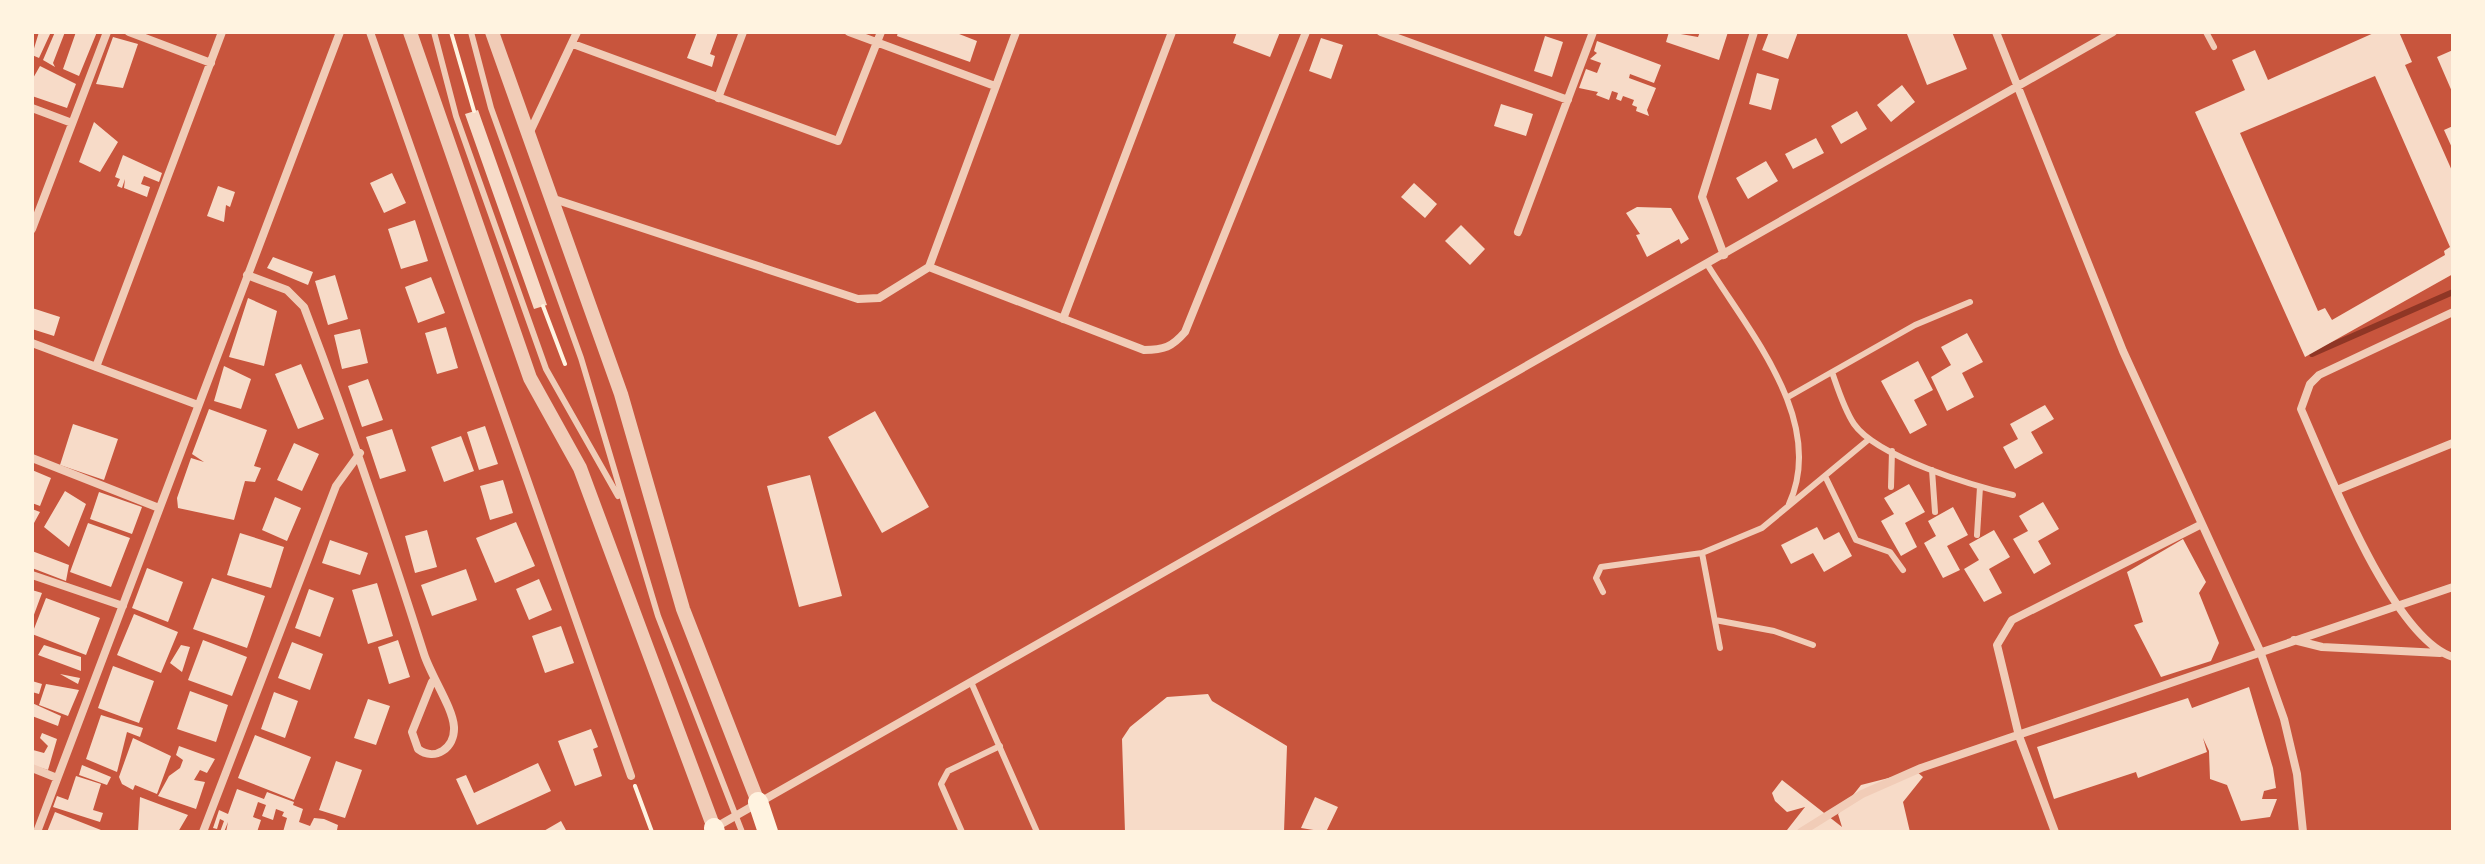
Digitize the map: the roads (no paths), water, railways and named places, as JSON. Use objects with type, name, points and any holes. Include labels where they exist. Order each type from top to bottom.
[{"type":"main road","points":[[758,802],[768,832]]},
{"type":"street","points":[[32,229],[107,32]]},
{"type":"street","points":[[129,32],[211,63]]},
{"type":"street","points":[[96,367],[222,32]]},
{"type":"street","points":[[37,832],[340,32]]},
{"type":"street","points":[[370,32],[631,776]]},
{"type":"street","points":[[410,32],[530,378],[580,468],[711,831],[2113,32]]},
{"type":"street","points":[[492,32],[621,394],[643,481],[683,609],[758,802]]},
{"type":"street","points":[[528,137],[577,32]]},
{"type":"street","points":[[718,98],[743,32]]},
{"type":"street","points":[[849,32],[995,86]]},
{"type":"street","points":[[573,44],[838,141],[881,32]]},
{"type":"street","points":[[551,198],[858,299],[879,298],[899,289],[929,267],[1016,32]]},
{"type":"street","points":[[1063,319],[1172,32]]},
{"type":"street","points":[[929,267],[1144,350],[1163,350],[1175,344],[1185,332],[1306,32]]},
{"type":"street","points":[[1381,32],[1568,100]]},
{"type":"street","points":[[1518,232],[1593,32]]},
{"type":"street","points":[[1724,255],[1702,197],[1754,32]]},
{"type":"street","points":[[1996,32],[2123,351],[2260,651],[2284,719],[2297,774],[2303,832]]},
{"type":"street","points":[[32,108],[72,123]]},
{"type":"street","points":[[247,275],[299,299],[360,453],[432,682],[454,725],[450,744],[441,753],[432,755],[418,749],[412,732],[432,682]]},
{"type":"street","points":[[2440,653],[2397,609],[2337,490],[2301,409],[2310,384],[2319,375],[2453,312]]},
{"type":"street","points":[[32,343],[198,405]]},
{"type":"street","points":[[2337,490],[2453,443]]},
{"type":"street","points":[[203,832],[336,486],[360,453]]},
{"type":"street","points":[[32,458],[159,508]]},
{"type":"street","points":[[2055,832],[2019,736],[1997,645],[2012,620],[2200,525]]},
{"type":"street","points":[[32,575],[123,606]]},
{"type":"street","points":[[1801,832],[1862,794],[1921,768],[2260,651],[2397,609],[2453,587]]},
{"type":"street","points":[[2294,640],[2322,647],[2440,653],[2453,657]]},
{"type":"street","points":[[32,768],[57,778]]},
{"type":"lane","points":[[434,32],[456,116],[546,369],[624,506]]},
{"type":"lane","points":[[471,32],[491,108],[581,358],[658,616],[742,832]]},
{"type":"lane","points":[[2206,32],[2214,47]]},
{"type":"lane","points":[[1707,264],[1788,397],[1801,452],[1801,479],[1788,507]]},
{"type":"lane","points":[[1788,397],[1915,325],[1970,302]]},
{"type":"lane","points":[[1832,372],[1854,424],[1868,440],[1932,470],[2013,495]]},
{"type":"lane","points":[[1603,592],[1596,578],[1601,567],[1702,553],[1762,528],[1868,440]]},
{"type":"lane","points":[[1891,487],[1892,451]]},
{"type":"lane","points":[[1932,470],[1935,512]]},
{"type":"lane","points":[[1825,476],[1856,540],[1890,552],[1903,570]]},
{"type":"lane","points":[[1977,535],[1980,487]]},
{"type":"lane","points":[[1702,553],[1720,648]]},
{"type":"lane","points":[[1715,620],[1774,631],[1813,645]]},
{"type":"lane","points":[[971,682],[1037,832]]},
{"type":"lane","points":[[962,832],[941,784],[948,771],[1000,746]]},
{"type":"waterway","points":[[2312,354],[2453,292]]}]
